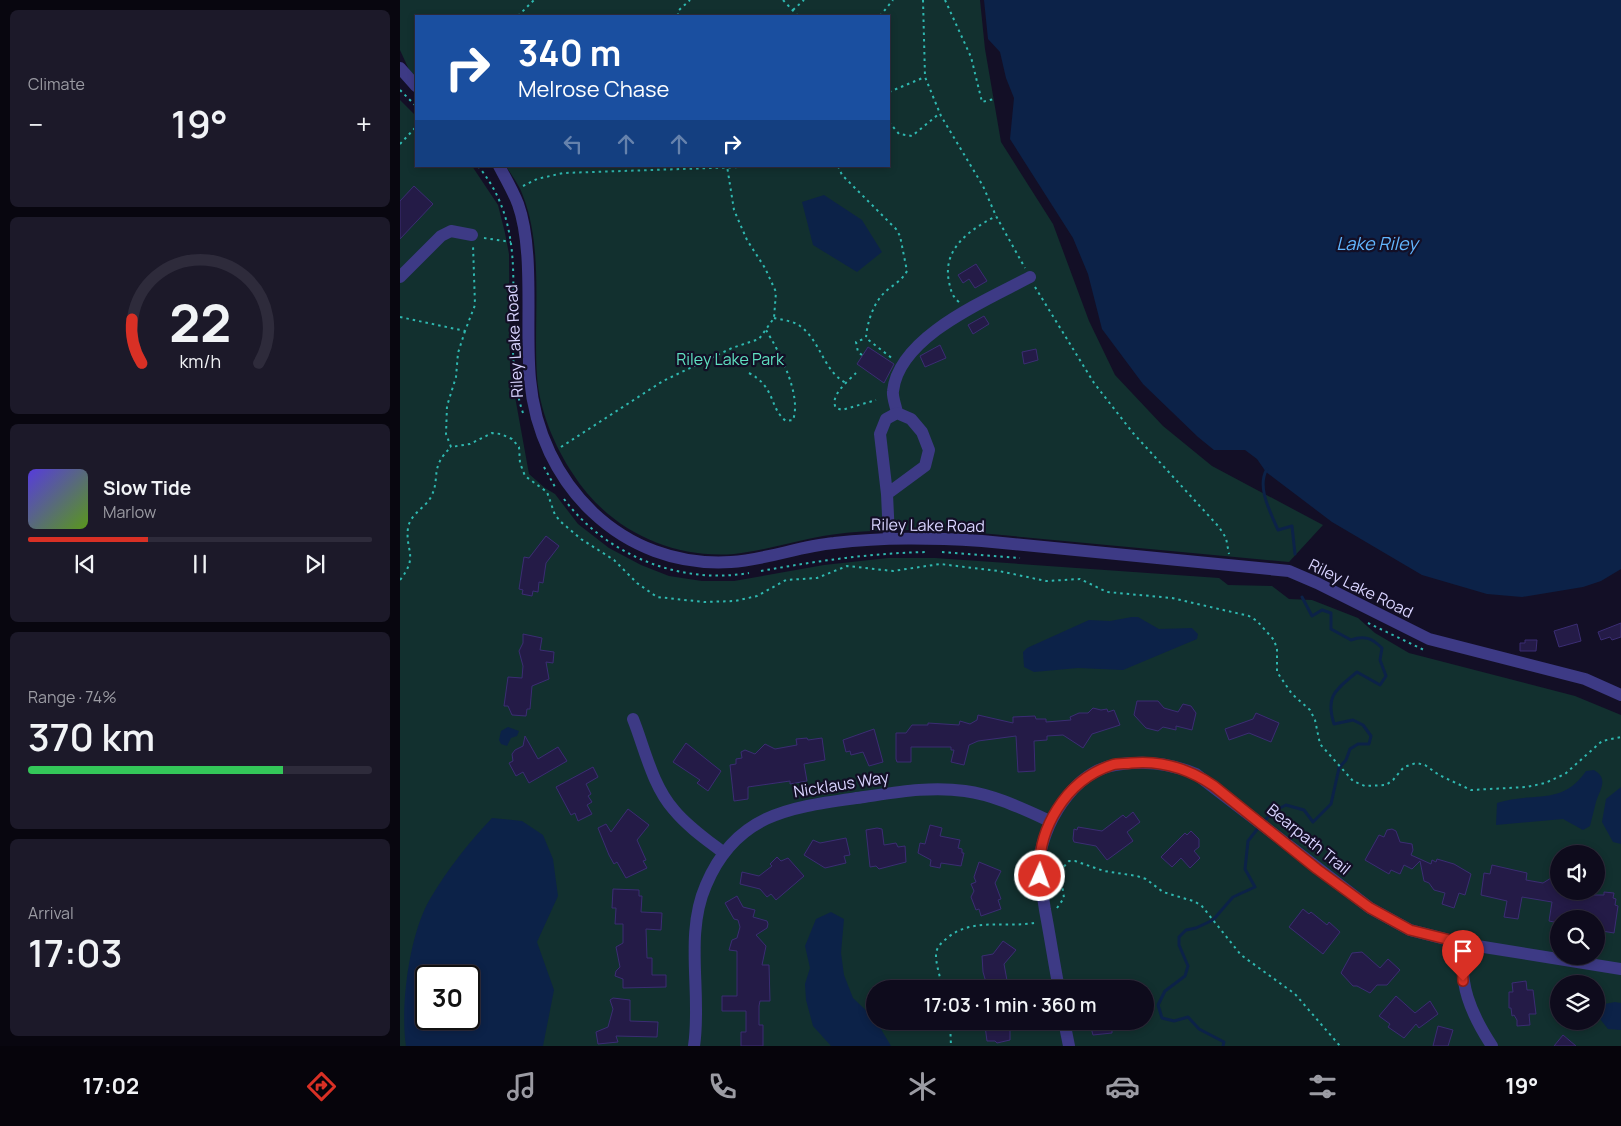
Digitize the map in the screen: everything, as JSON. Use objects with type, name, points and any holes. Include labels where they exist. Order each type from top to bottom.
[{"type":"street","points":[[400,68],[415,85]]},
{"type":"street","name":"Riley Lake Road","points":[[500,167],[519,206],[526,254],[530,378],[534,409],[542,438],[550,456],[572,491],[593,513],[623,536],[644,547],[672,557],[732,562],[832,543],[889,537],[982,541],[1289,571],[1429,639],[1585,679],[1621,695]]},
{"type":"street","points":[[400,277],[441,236],[451,230],[472,235]]},
{"type":"street","points":[[897,413],[892,392],[901,365],[922,341],[968,310],[1030,277]]},
{"type":"street","points":[[887,494],[925,466],[929,450],[922,432],[911,419],[897,413]]},
{"type":"street","points":[[889,537],[887,494],[880,434],[886,419],[897,413]]},
{"type":"street","points":[[634,719],[659,789],[673,810],[724,854]]},
{"type":"street","name":"Bearpath Trail","points":[[1058,980],[1039,865],[1042,844],[1050,821],[1060,804],[1075,787],[1112,765],[1135,763],[1178,766],[1196,774],[1249,812],[1317,869],[1370,908],[1410,930],[1466,944],[1621,969]]},
{"type":"street","name":"Nicklaus Way","points":[[694,1046],[696,933],[700,907],[705,887],[724,854],[745,831],[765,819],[786,810],[809,804],[940,788],[967,791],[993,797],[1050,821]]},
{"type":"street","points":[[1466,944],[1462,961],[1463,983],[1473,1013],[1492,1046]]},
{"type":"street","points":[[1066,1030],[1069,1046]]},
{"type":"path","points":[[519,15],[534,0]]},
{"type":"path","points":[[678,15],[678,11],[690,0]]},
{"type":"path","points":[[784,0],[797,15]]},
{"type":"path","points":[[793,10],[804,0]]},
{"type":"path","points":[[881,15],[893,0]]},
{"type":"path","points":[[923,0],[926,77],[940,113],[983,186],[996,216],[1030,277],[1094,383],[1133,433],[1222,532],[1229,550],[1228,564]]},
{"type":"path","points":[[945,0],[971,57],[982,102],[994,99]]},
{"type":"path","points":[[890,92],[926,77]]},
{"type":"path","points":[[400,90],[415,105]]},
{"type":"path","points":[[890,123],[899,134],[912,136],[940,113]]},
{"type":"path","points":[[400,144],[415,128]]},
{"type":"path","points":[[479,167],[500,197],[507,217],[512,242],[514,369],[520,406],[526,423]]},
{"type":"path","points":[[512,192],[537,179],[564,173],[728,167],[734,210],[747,240],[765,268],[776,292],[774,318],[759,339],[732,348],[664,382],[541,461],[549,478],[576,516],[611,544],[643,561],[670,570],[701,576],[732,576],[822,559],[888,552],[934,551],[1028,558]]},
{"type":"path","points":[[838,167],[842,174],[896,229],[900,236],[906,264],[905,276],[882,294],[867,325],[866,338]]},
{"type":"path","points":[[968,310],[952,296],[947,272],[954,248],[972,229],[996,216]]},
{"type":"path","points":[[451,447],[446,434],[447,406],[456,378],[458,353],[476,305],[472,235],[512,242]]},
{"type":"path","points":[[400,317],[465,331]]},
{"type":"path","points":[[774,318],[799,325],[814,340],[836,378],[846,383]]},
{"type":"path","points":[[750,373],[768,387],[780,417],[786,421],[792,420],[795,413],[788,374],[776,345],[766,330]]},
{"type":"path","points":[[862,355],[858,352],[856,342],[866,338]]},
{"type":"path","points":[[866,338],[901,365]]},
{"type":"path","points":[[856,372],[835,398],[834,404],[836,408],[842,410],[876,400]]},
{"type":"path","points":[[400,580],[411,558],[408,527],[412,518],[431,497],[437,466],[442,456],[451,447],[470,444],[492,433],[501,434],[512,440],[518,447],[520,463],[525,476],[547,492],[555,516],[581,539],[614,560],[642,587],[657,597],[704,602],[735,601],[757,596],[786,580],[817,578],[847,566],[893,571],[940,564],[999,571],[1046,581],[1080,579],[1107,592],[1172,598],[1249,616],[1257,621],[1274,640],[1277,649],[1277,672],[1292,694],[1310,710],[1315,720],[1320,744],[1353,781],[1365,786],[1377,787],[1393,780],[1409,764],[1416,763],[1425,764],[1439,776],[1470,790],[1527,787],[1545,783],[1565,774],[1602,741],[1621,737]]},
{"type":"path","points":[[1205,912],[1241,955],[1295,994],[1340,1046]]},
{"type":"path","points":[[950,1030],[951,1046]]},
{"type":"green space","name":"Riley Lake Park","points":[[400,0],[980,0],[985,49],[1001,142],[1053,224],[1089,321],[1115,375],[1163,426],[1212,466],[1323,525],[1289,562],[948,530],[854,532],[812,538],[734,554],[710,554],[687,551],[664,545],[643,536],[622,525],[587,493],[566,463],[549,428],[538,389],[536,262],[533,239],[522,192],[507,167],[890,167],[890,15],[415,15],[415,83],[400,50]]},
{"type":"green space","points":[[400,100],[415,115],[415,167],[473,167],[498,205],[509,254],[510,369],[529,474],[555,494],[578,524],[609,548],[641,565],[669,576],[702,581],[734,581],[824,565],[888,558],[935,558],[1219,578],[1228,585],[1272,586],[1289,599],[1312,600],[1358,618],[1375,633],[1409,653],[1575,696],[1621,715],[1621,1046],[400,1046]]},
{"type":"water","name":"Lake Riley","points":[[984,0],[1621,0],[1621,569],[1601,581],[1583,587],[1522,597],[1487,594],[1422,575],[1332,522],[1266,472],[1257,459],[1245,450],[1214,450],[1198,437],[1143,384],[1102,329],[1088,274],[1073,238],[1010,139],[1014,98],[1006,78],[1000,52],[988,39]]},
{"type":"water","points":[[824,195],[862,220],[882,252],[857,272],[813,245],[802,202]]},
{"type":"water","points":[[1138,617],[1159,629],[1192,628],[1198,634],[1197,639],[1123,670],[1078,668],[1034,672],[1024,667],[1023,652],[1027,648],[1089,620],[1110,621]]},
{"type":"water","points":[[508,727],[519,731],[517,736],[511,738],[507,746],[501,744],[499,740],[501,731]]},
{"type":"water","points":[[1594,770],[1599,773],[1602,785],[1590,826],[1583,830],[1563,819],[1496,825],[1497,803],[1556,794],[1577,782],[1586,771]]},
{"type":"water","points":[[1621,787],[1621,844],[1613,842],[1602,822],[1606,799]]},
{"type":"water","points":[[492,818],[522,821],[543,835],[553,859],[558,896],[537,942],[554,990],[543,1046],[406,1046],[404,1030],[405,992],[417,931],[430,899],[459,857]]},
{"type":"water","points":[[831,912],[844,919],[841,953],[844,975],[853,998],[866,1010],[866,1030],[882,1030],[891,1046],[831,1046],[813,1026],[806,1000],[805,984],[810,968],[805,946],[816,919]]},
{"type":"water","points":[[1621,1003],[1621,1030],[1608,1029],[1605,1025],[1605,1004]]},
{"type":"building","points":[[414,186],[433,204],[400,239],[400,201]]},
{"type":"building","points":[[976,264],[987,281],[975,288],[969,279],[963,283],[958,275]]},
{"type":"building","points":[[984,316],[989,324],[973,334],[968,325]]},
{"type":"building","points":[[940,345],[946,358],[925,367],[920,356]]},
{"type":"building","points":[[868,347],[894,364],[884,383],[857,364]]},
{"type":"building","points":[[1036,349],[1038,360],[1024,364],[1022,352]]},
{"type":"building","points":[[546,536],[559,546],[546,563],[543,583],[539,582],[538,592],[533,591],[532,596],[522,594],[523,590],[519,589],[524,557],[529,558]]},
{"type":"building","points":[[1621,623],[1621,637],[1612,640],[1610,637],[1601,640],[1598,632]]},
{"type":"building","points":[[1577,624],[1581,641],[1559,647],[1554,631]]},
{"type":"building","points":[[523,634],[542,638],[540,650],[554,652],[553,663],[546,662],[549,679],[532,686],[530,709],[527,709],[526,716],[512,715],[508,706],[504,706],[508,677],[522,678],[523,666],[519,651],[523,643]]},
{"type":"building","points":[[1525,640],[1537,640],[1536,651],[1520,651],[1520,643],[1525,643]]},
{"type":"building","points":[[1137,701],[1158,701],[1164,708],[1178,712],[1183,704],[1191,706],[1196,713],[1192,730],[1176,726],[1176,730],[1163,727],[1158,731],[1146,728],[1134,715]]},
{"type":"building","points":[[1093,708],[1107,709],[1108,712],[1114,710],[1120,725],[1092,734],[1083,748],[1063,735],[1047,736],[1047,740],[1034,741],[1035,771],[1018,772],[1016,736],[978,741],[969,745],[964,765],[951,762],[954,750],[951,750],[951,747],[911,747],[911,762],[897,762],[896,759],[896,733],[906,733],[912,725],[928,725],[928,723],[959,725],[960,721],[970,724],[977,720],[978,715],[1013,723],[1013,717],[1035,716],[1036,719],[1046,719],[1046,722],[1071,720],[1070,717],[1079,713],[1088,713]]},
{"type":"building","points":[[1256,713],[1279,723],[1271,742],[1249,733],[1229,740],[1225,729],[1253,719]]},
{"type":"building","points":[[874,729],[883,762],[869,766],[863,752],[851,755],[850,751],[846,752],[843,740]]},
{"type":"building","points":[[525,736],[538,759],[558,747],[567,761],[529,783],[523,772],[516,776],[509,763],[513,761],[512,754],[515,750],[523,746]]},
{"type":"building","points":[[807,738],[808,740],[822,738],[825,760],[804,764],[807,781],[790,784],[790,781],[748,787],[748,799],[734,801],[730,765],[736,764],[736,759],[742,758],[741,752],[745,750],[755,754],[765,744],[775,749],[797,745],[796,739]]},
{"type":"building","points":[[686,743],[721,771],[708,791],[697,783],[700,780],[673,762]]},
{"type":"building","points":[[593,767],[598,777],[586,784],[591,794],[588,796],[592,802],[587,805],[592,814],[578,821],[575,813],[571,815],[556,787]]},
{"type":"building","points":[[628,809],[649,825],[637,840],[646,860],[643,861],[647,868],[626,878],[617,862],[614,864],[598,828],[606,824],[611,832]]},
{"type":"building","points":[[1133,812],[1140,822],[1127,832],[1133,841],[1107,860],[1096,846],[1074,842],[1074,829],[1077,830],[1078,827],[1102,831],[1123,815],[1126,818]]},
{"type":"building","points":[[930,825],[942,828],[940,836],[960,840],[958,848],[962,849],[962,853],[964,853],[961,866],[941,863],[940,868],[930,866],[931,860],[918,853],[920,843],[925,844]]},
{"type":"building","points":[[882,829],[884,845],[896,843],[898,847],[905,846],[906,862],[879,869],[876,866],[870,867],[866,830]]},
{"type":"building","points":[[1392,829],[1396,831],[1400,842],[1412,844],[1413,850],[1411,855],[1431,864],[1432,860],[1436,862],[1437,859],[1454,864],[1471,874],[1465,895],[1459,893],[1454,908],[1442,904],[1445,893],[1434,890],[1429,883],[1424,881],[1420,861],[1412,869],[1404,865],[1400,874],[1391,870],[1389,874],[1365,860],[1379,835],[1384,837],[1387,830]]},
{"type":"building","points":[[1191,831],[1199,839],[1199,847],[1194,851],[1200,858],[1190,868],[1181,858],[1172,867],[1161,857],[1185,833],[1187,835]]},
{"type":"building","points":[[846,838],[850,855],[844,856],[846,863],[825,868],[804,855],[813,840],[820,843]]},
{"type":"building","points":[[777,857],[781,861],[788,858],[804,876],[776,900],[771,894],[767,897],[760,889],[740,884],[742,872],[759,876],[772,866],[770,864]]},
{"type":"building","points":[[979,862],[1001,871],[995,883],[1001,899],[998,900],[1001,909],[981,916],[979,909],[976,910],[971,897],[974,891],[971,884],[976,882],[974,877]]},
{"type":"building","points":[[1492,865],[1527,873],[1526,880],[1543,883],[1550,879],[1550,900],[1605,900],[1605,892],[1614,893],[1615,905],[1618,906],[1614,933],[1605,932],[1605,910],[1551,910],[1552,902],[1522,897],[1518,919],[1504,917],[1507,901],[1481,895],[1484,873],[1490,874]]},
{"type":"building","points":[[613,889],[639,890],[639,896],[642,896],[641,912],[662,913],[661,930],[646,929],[647,958],[652,958],[652,975],[666,975],[666,987],[623,988],[623,979],[615,976],[616,971],[620,967],[616,947],[623,943],[623,924],[615,924],[616,908],[612,908]]},
{"type":"building","points":[[737,896],[743,907],[755,910],[753,917],[767,921],[768,924],[767,928],[756,935],[766,946],[762,965],[769,965],[770,1001],[760,1001],[759,1006],[759,1025],[763,1025],[763,1046],[741,1046],[741,1032],[746,1032],[746,1011],[722,1011],[722,996],[737,996],[737,951],[729,950],[732,940],[737,938],[740,927],[738,920],[734,919],[725,903]]},
{"type":"building","points":[[1303,909],[1309,914],[1311,912],[1327,925],[1329,922],[1340,932],[1323,954],[1289,927]]},
{"type":"building","points":[[1003,941],[1016,950],[1004,964],[1007,980],[985,980],[982,956],[993,954]]},
{"type":"building","points":[[1362,952],[1380,968],[1388,959],[1400,970],[1387,985],[1377,985],[1370,993],[1357,986],[1353,986],[1341,973],[1352,953]]},
{"type":"building","points":[[1526,981],[1527,990],[1533,990],[1536,1014],[1529,1014],[1530,1025],[1517,1026],[1517,1020],[1514,1015],[1512,1016],[1511,1008],[1509,1008],[1509,992],[1513,992],[1512,983]]},
{"type":"building","points":[[1396,996],[1415,1013],[1430,1001],[1438,1014],[1419,1028],[1416,1024],[1404,1038],[1388,1027],[1390,1024],[1379,1016]]},
{"type":"building","points":[[613,998],[630,1000],[630,1021],[658,1022],[657,1037],[616,1036],[618,1042],[598,1044],[596,1032],[608,1027],[613,1009],[610,1000]]},
{"type":"building","points":[[1438,1026],[1453,1030],[1448,1046],[1433,1046]]},
{"type":"building","points":[[986,1030],[1010,1030],[1010,1040],[997,1043],[995,1041],[987,1041]]},
{"type":"building","points":[[1092,1030],[1112,1030],[1112,1033],[1093,1035]]},
{"type":"building","points":[[1563,1035],[1576,1046],[1554,1046]]},
{"type":"waterway","points":[[1267,469],[1263,484],[1266,500],[1278,530],[1292,526],[1295,554]]},
{"type":"waterway","points":[[1263,822],[1274,811],[1286,805],[1304,810],[1313,822],[1331,804],[1339,768],[1346,760],[1350,749],[1358,744],[1369,744],[1371,736],[1363,725],[1353,720],[1334,724],[1331,706],[1334,694],[1357,672],[1380,685],[1386,676],[1380,660],[1382,648],[1368,638],[1351,640],[1331,629],[1331,613],[1322,610],[1312,616],[1302,597]]},
{"type":"waterway","points":[[1223,1046],[1224,1042],[1199,1029],[1188,1017],[1174,1021],[1162,1018],[1158,1005],[1165,991],[1185,976],[1188,966],[1179,945],[1179,937],[1186,930],[1196,928],[1213,920],[1233,897],[1255,887],[1245,869],[1248,841],[1259,827]]},
{"type":"route","points":[[1040,876],[1039,865],[1042,844],[1050,821],[1060,804],[1075,787],[1112,765],[1157,763],[1178,766],[1196,774],[1214,786],[1249,812],[1317,869],[1370,908],[1410,930],[1466,944],[1462,961],[1463,981]]}]
